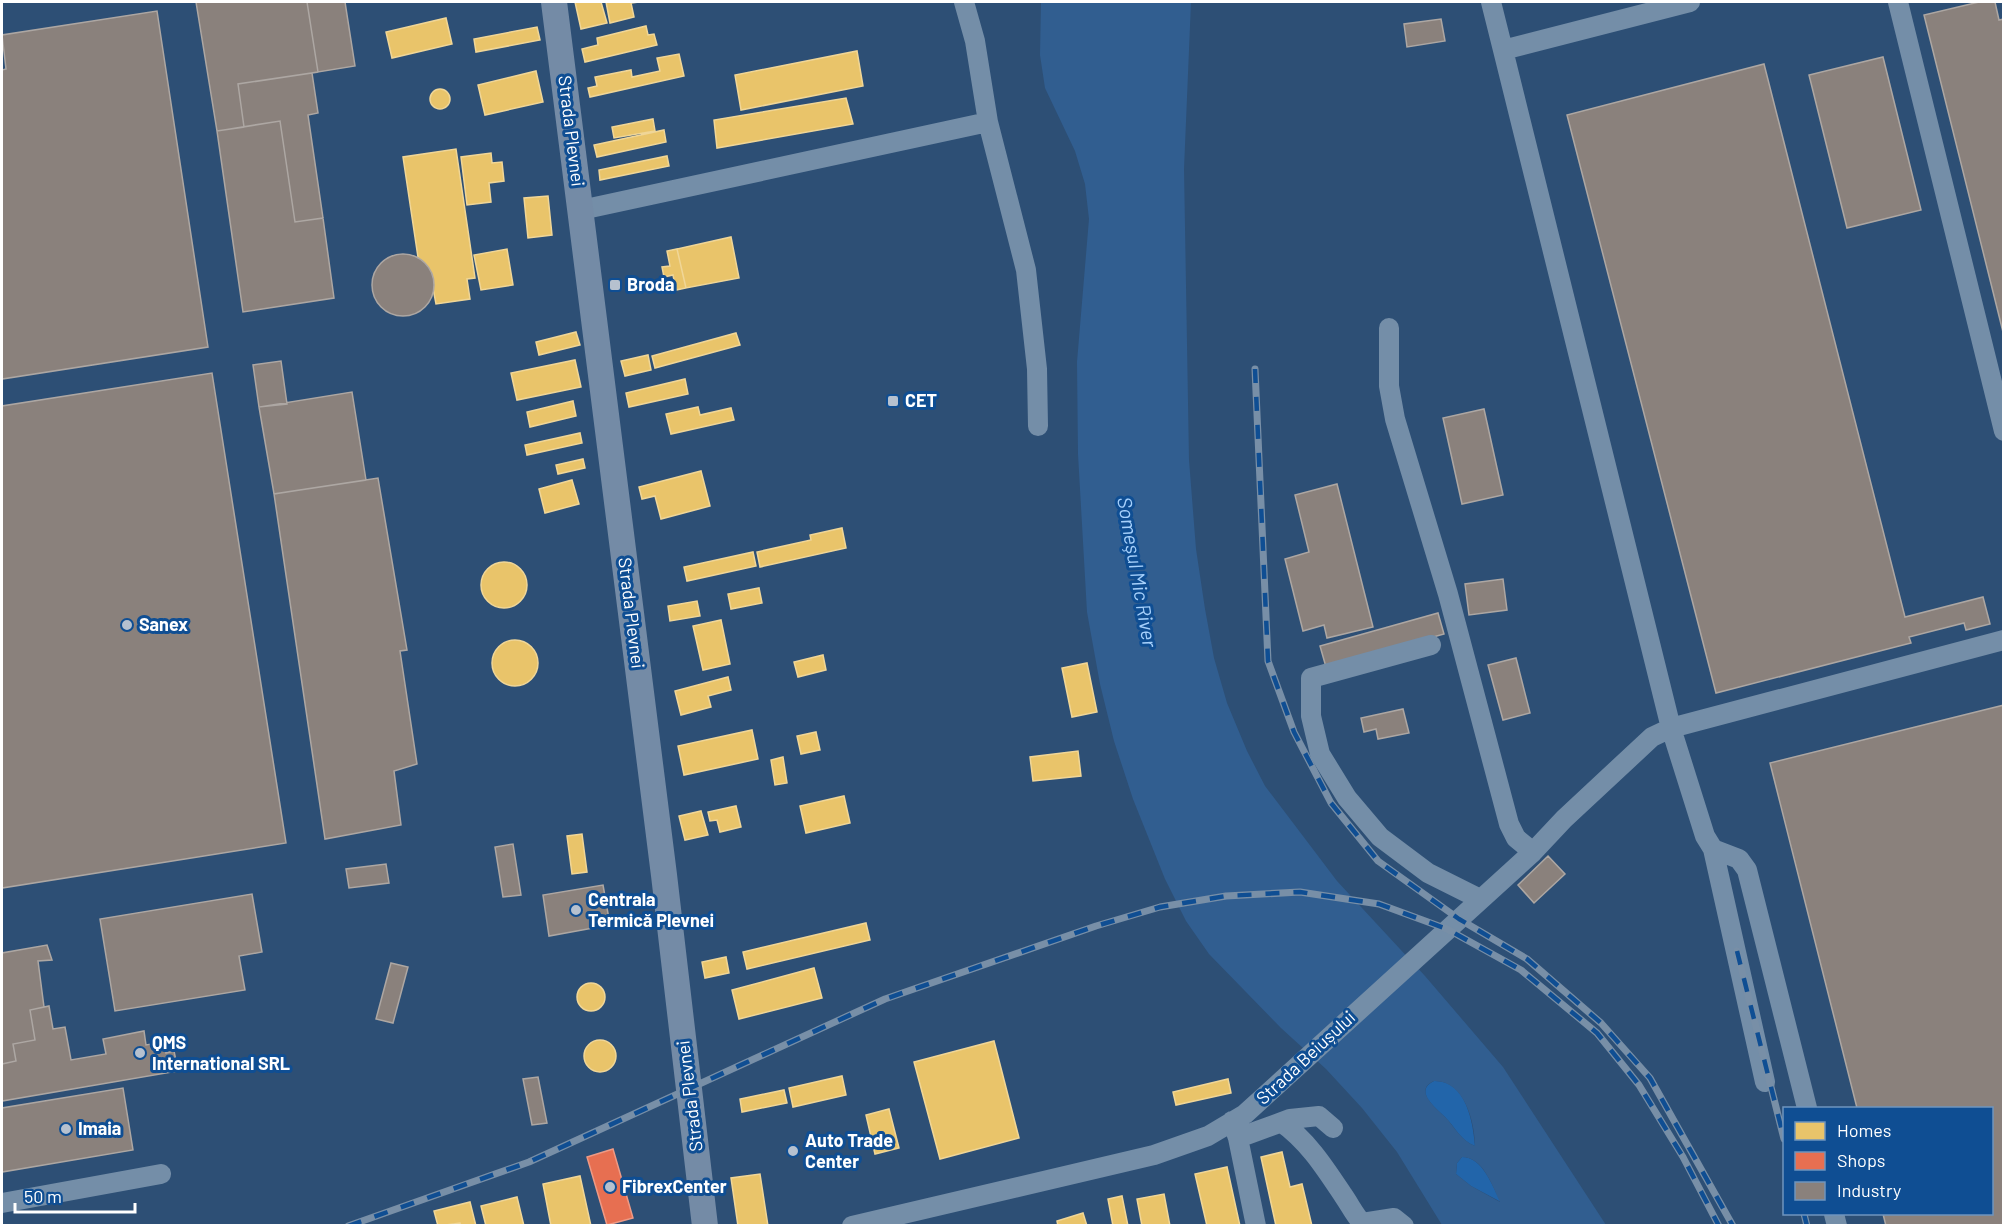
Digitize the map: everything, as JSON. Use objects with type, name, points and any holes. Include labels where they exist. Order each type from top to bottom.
[{"type":"main road","name":"Strada Plevnei","points":[[554,2],[661,852],[705,1226]]},
{"type":"street","points":[[964,2],[975,41],[988,122],[1026,270],[1037,369],[1038,426]]},
{"type":"street","points":[[1491,2],[1671,728],[1705,836],[1713,849],[1765,1082]]},
{"type":"street","points":[[1503,50],[1690,2]]},
{"type":"street","points":[[1898,2],[2004,431]]},
{"type":"street","points":[[580,210],[988,122]]},
{"type":"street","points":[[1389,328],[1389,386],[1395,419],[1448,594],[1509,824],[1516,838],[1533,852]]},
{"type":"street","name":"Strada Beiușului","points":[[852,1226],[1154,1155],[1238,1124],[1419,954],[1533,852],[1564,819],[1652,737],[1671,728],[2004,640]]},
{"type":"street","points":[[1431,645],[1311,678],[1311,716],[1320,754],[1347,798],[1380,837],[1428,873],[1480,899]]},
{"type":"street","points":[[1713,849],[1739,859],[1747,870],[1808,1107]]},
{"type":"street","points":[[1256,1226],[1238,1124],[1281,1122],[1319,1116],[1333,1128]]},
{"type":"street","points":[[1281,1122],[1306,1143],[1362,1222],[1394,1218],[1404,1226]]},
{"type":"street","points":[[2,1203],[161,1174]]},
{"type":"shaded area","points":[[1434,1081],[1454,1087],[1461,1095],[1470,1115],[1475,1146],[1462,1137],[1428,1099],[1426,1090],[1428,1085]]},
{"type":"shaded area","points":[[1462,1157],[1469,1158],[1481,1167],[1501,1202],[1471,1186],[1456,1174],[1457,1163]]},
{"type":"water","name":"Someşul Mic River","points":[[1041,2],[1191,2],[1184,169],[1189,460],[1196,549],[1205,609],[1214,658],[1227,703],[1265,786],[1337,881],[1425,976],[1503,1067],[1606,1225],[1442,1225],[1397,1152],[1362,1108],[1326,1069],[1281,1028],[1209,954],[1186,921],[1165,879],[1133,799],[1114,741],[1100,684],[1087,612],[1078,454],[1077,362],[1089,219],[1085,184],[1075,151],[1045,88],[1040,55]],"holes":[[[1434,1081],[1453,1087],[1466,1104],[1473,1126],[1475,1146],[1462,1137],[1428,1099],[1426,1089]],[[1462,1157],[1469,1158],[1481,1167],[1500,1202],[1471,1186],[1456,1174],[1457,1163]]]},
{"type":"building: Homes","points":[[575,2],[601,2],[607,23],[581,29]]},
{"type":"building: Homes","points":[[606,2],[639,2],[631,3],[634,17],[610,23]]},
{"type":"building: Homes","points":[[446,18],[452,44],[392,58],[386,32]]},
{"type":"building: Homes","points":[[646,26],[648,35],[654,34],[657,45],[585,62],[582,49],[598,45],[597,38]]},
{"type":"building: Homes","points":[[537,27],[540,40],[476,52],[474,39]]},
{"type":"building: Homes","points":[[857,51],[863,86],[741,110],[735,75]]},
{"type":"building: Homes","points":[[679,54],[684,76],[590,97],[588,88],[597,86],[595,77],[631,70],[632,77],[660,71],[657,58]]},
{"type":"building: Homes","points":[[536,71],[543,102],[485,115],[478,85]]},
{"type":"building: Homes","points":[[440,89],[447,92],[450,99],[447,106],[440,109],[433,106],[430,99],[433,92]]},
{"type":"building: Homes","points":[[846,98],[853,124],[717,148],[714,120]]},
{"type":"building: Homes","points":[[653,119],[655,131],[614,138],[612,127]]},
{"type":"building: Homes","points":[[664,130],[666,142],[597,157],[594,145]]},
{"type":"building: Homes","points":[[456,149],[475,278],[467,279],[470,299],[436,304],[432,283],[422,284],[403,157]]},
{"type":"building: Homes","points":[[491,153],[492,163],[502,162],[504,181],[489,183],[491,202],[467,205],[461,157]]},
{"type":"building: Homes","points":[[667,156],[669,166],[600,180],[599,170]]},
{"type":"building: Homes","points":[[548,196],[552,235],[528,238],[524,198]]},
{"type":"building: Homes","points":[[731,237],[739,278],[686,288],[677,249]]},
{"type":"building: Homes","points":[[507,249],[513,285],[481,290],[474,255]]},
{"type":"building: Homes","points":[[677,249],[686,288],[676,290],[673,275],[664,277],[662,267],[670,266],[667,251]]},
{"type":"building: Homes","points":[[576,332],[580,345],[539,355],[536,342]]},
{"type":"building: Homes","points":[[736,333],[740,345],[655,368],[652,356]]},
{"type":"building: Homes","points":[[648,355],[651,370],[625,376],[621,361]]},
{"type":"building: Homes","points":[[575,360],[581,387],[517,400],[511,373]]},
{"type":"building: Homes","points":[[685,379],[688,394],[629,407],[626,393]]},
{"type":"building: Homes","points":[[573,401],[576,416],[530,427],[527,412]]},
{"type":"building: Homes","points":[[698,407],[700,415],[731,408],[734,420],[671,434],[666,414]]},
{"type":"building: Homes","points":[[580,433],[582,443],[527,455],[525,445]]},
{"type":"building: Homes","points":[[583,459],[585,468],[558,474],[556,465]]},
{"type":"building: Homes","points":[[701,471],[710,506],[661,519],[655,496],[642,499],[639,487]]},
{"type":"building: Homes","points":[[572,480],[579,504],[545,513],[539,489]]},
{"type":"building: Homes","points":[[842,528],[846,548],[760,567],[757,552],[811,540],[810,535]]},
{"type":"building: Homes","points":[[753,552],[756,566],[687,581],[684,567]]},
{"type":"building: Homes","points":[[504,562],[520,569],[527,585],[520,601],[504,608],[488,601],[481,585],[488,569]]},
{"type":"building: Homes","points":[[759,588],[762,603],[731,609],[728,594]]},
{"type":"building: Homes","points":[[697,601],[700,616],[670,621],[668,606]]},
{"type":"building: Homes","points":[[721,620],[730,664],[703,670],[693,626]]},
{"type":"building: Homes","points":[[515,640],[531,647],[538,663],[531,679],[515,686],[499,679],[492,663],[499,647]]},
{"type":"building: Homes","points":[[823,655],[826,670],[798,677],[794,662]]},
{"type":"building: Homes","points":[[1087,663],[1097,712],[1072,717],[1062,668]]},
{"type":"building: Homes","points":[[728,677],[731,690],[708,696],[711,707],[681,715],[675,691]]},
{"type":"building: Homes","points":[[752,730],[758,759],[684,775],[678,746]]},
{"type":"building: Homes","points":[[816,732],[820,750],[801,754],[797,736]]},
{"type":"building: Homes","points":[[1078,751],[1081,776],[1033,781],[1030,757]]},
{"type":"building: Homes","points":[[783,757],[787,783],[775,785],[771,760]]},
{"type":"building: Homes","points":[[844,796],[850,823],[806,833],[800,806]]},
{"type":"building: Homes","points":[[736,806],[741,827],[720,832],[717,820],[710,821],[708,812]]},
{"type":"building: Homes","points":[[701,811],[708,835],[685,840],[679,816]]},
{"type":"building: Homes","points":[[582,834],[587,872],[572,874],[567,836]]},
{"type":"building: Homes","points":[[866,923],[870,940],[747,969],[743,952]]},
{"type":"building: Homes","points":[[726,957],[729,973],[705,978],[702,962]]},
{"type":"building: Homes","points":[[814,968],[822,998],[739,1019],[732,990]]},
{"type":"building: Homes","points":[[591,983],[601,987],[605,997],[601,1007],[591,1011],[581,1007],[577,997],[581,987]]},
{"type":"building: Homes","points":[[600,1040],[611,1045],[616,1056],[611,1067],[600,1072],[589,1067],[584,1056],[589,1045]]},
{"type":"building: Homes","points":[[994,1041],[1019,1138],[940,1159],[914,1062]]},
{"type":"building: Homes","points":[[842,1076],[846,1095],[793,1107],[789,1088]]},
{"type":"building: Homes","points":[[1228,1079],[1231,1093],[1176,1105],[1173,1092]]},
{"type":"building: Homes","points":[[784,1090],[787,1103],[742,1112],[740,1099]]},
{"type":"building: Homes","points":[[889,1109],[899,1148],[875,1154],[866,1115]]},
{"type":"building: Homes","points":[[1282,1152],[1290,1187],[1302,1184],[1312,1226],[1276,1226],[1261,1157]]},
{"type":"building: Homes","points":[[1227,1167],[1240,1226],[1207,1226],[1195,1174]]},
{"type":"building: Homes","points":[[760,1174],[768,1226],[738,1226],[731,1178]]},
{"type":"building: Homes","points":[[580,1176],[591,1226],[551,1226],[543,1184]]},
{"type":"building: Homes","points":[[1164,1194],[1170,1226],[1142,1226],[1137,1199]]},
{"type":"building: Homes","points":[[1122,1196],[1128,1226],[1113,1226],[1108,1199]]},
{"type":"building: Homes","points":[[517,1197],[524,1226],[486,1226],[481,1206]]},
{"type":"building: Homes","points":[[470,1202],[476,1226],[461,1226],[460,1223],[438,1226],[434,1211]]},
{"type":"building: Homes","points":[[1083,1213],[1087,1226],[1058,1226],[1057,1221]]},
{"type":"building: Shops","name":"FibrexCenter","points":[[613,1149],[633,1218],[607,1225],[587,1157]]},
{"type":"building: Industry","points":[[196,2],[307,2],[318,72],[238,84],[244,127],[217,131]]},
{"type":"building: Industry","points":[[307,2],[345,2],[355,66],[318,72]]},
{"type":"building: Industry","points":[[1979,2],[1995,2],[1999,20],[2004,19],[2004,336],[1924,15]]},
{"type":"building: Industry","points":[[157,11],[208,347],[2,379],[2,70],[6,69],[2,35]]},
{"type":"building: Industry","points":[[1441,19],[1445,41],[1407,47],[1404,24]]},
{"type":"building: Industry","points":[[1883,57],[1921,210],[1847,228],[1809,75]]},
{"type":"building: Industry","points":[[1764,64],[1905,617],[1983,597],[1990,624],[1966,630],[1964,623],[1909,637],[1911,643],[1716,693],[1567,115]]},
{"type":"building: Industry","points":[[312,73],[318,113],[308,115],[323,218],[295,222],[280,121],[244,127],[238,84]]},
{"type":"building: Industry","points":[[280,121],[295,222],[323,218],[334,298],[243,312],[217,131]]},
{"type":"building: Industry","points":[[403,254],[420,259],[425,263],[429,268],[434,285],[429,302],[425,307],[420,311],[403,316],[386,311],[381,307],[377,302],[372,285],[377,268],[381,263],[386,259]]},
{"type":"building: Industry","points":[[281,361],[287,404],[259,407],[253,365]]},
{"type":"building: Industry","name":"Sanex","points":[[212,373],[286,843],[2,888],[2,406]]},
{"type":"building: Industry","points":[[352,392],[366,480],[274,494],[259,407]]},
{"type":"building: Industry","points":[[1484,409],[1503,495],[1462,504],[1443,418]]},
{"type":"building: Industry","points":[[378,478],[407,650],[400,651],[417,764],[394,771],[401,825],[325,839],[274,494]]},
{"type":"building: Industry","points":[[1337,484],[1373,627],[1327,638],[1324,625],[1303,631],[1285,559],[1309,552],[1295,495]]},
{"type":"building: Industry","points":[[1503,579],[1507,610],[1469,615],[1465,584]]},
{"type":"building: Industry","points":[[1438,613],[1444,634],[1326,667],[1320,646]]},
{"type":"building: Industry","points":[[1516,658],[1530,713],[1503,720],[1488,665]]},
{"type":"building: Industry","points":[[2004,705],[2004,1226],[1886,1226],[1883,1215],[1993,1215],[1993,1107],[1857,1107],[1770,763]]},
{"type":"building: Industry","points":[[1403,709],[1409,733],[1378,739],[1376,729],[1364,732],[1361,718]]},
{"type":"building: Industry","points":[[513,844],[521,895],[503,897],[495,847]]},
{"type":"building: Industry","points":[[1548,856],[1565,874],[1534,903],[1518,885]]},
{"type":"building: Industry","points":[[386,864],[389,883],[349,888],[346,869]]},
{"type":"building: Industry","name":"Centrala Termică Plevnei","points":[[603,885],[610,925],[549,936],[543,895]]},
{"type":"building: Industry","points":[[252,894],[262,952],[239,956],[245,990],[115,1011],[100,919]]},
{"type":"building: Industry","points":[[47,945],[52,960],[38,961],[44,1007],[30,1010],[35,1040],[13,1044],[16,1061],[2,1064],[2,953]]},
{"type":"building: Industry","points":[[391,963],[408,967],[393,1023],[376,1019]]},
{"type":"building: Industry","name":"QMS International SRL","points":[[49,1006],[53,1029],[65,1027],[71,1060],[106,1054],[103,1039],[144,1031],[146,1045],[164,1042],[166,1053],[174,1051],[178,1071],[2,1101],[2,1064],[16,1061],[13,1044],[35,1040],[30,1010]]},
{"type":"building: Industry","points":[[538,1077],[547,1123],[532,1125],[523,1079]]},
{"type":"building: Industry","name":"Imaia","points":[[123,1088],[133,1150],[2,1172],[2,1108]]},
{"type":"railway","points":[[1255,369],[1268,661],[1294,732],[1331,803],[1378,861],[1459,919],[1527,959],[1601,1023],[1650,1078],[1733,1226]]},
{"type":"railway","points":[[348,1226],[529,1162],[885,999],[1096,926],[1160,907],[1226,896],[1300,892],[1379,904],[1447,929],[1521,970],[1597,1033],[1639,1085],[1683,1157],[1719,1226]]},
{"type":"railway","points":[[1737,951],[1783,1135]]},
{"type":"railway","points":[[1804,1215],[1807,1226]]},
{"type":"place","name":"Broda","points":[[615,285]]},
{"type":"place","name":"CET","points":[[893,401]]},
{"type":"place","name":"Sanex","points":[[127,625]]},
{"type":"place","name":"Centrala Termică Plevnei","points":[[576,910]]},
{"type":"place","name":"QMS International SRL","points":[[140,1053]]},
{"type":"place","name":"Imaia","points":[[66,1129]]},
{"type":"place","name":"Auto Trade Center","points":[[793,1151]]},
{"type":"place","name":"FibrexCenter","points":[[610,1187]]}]
